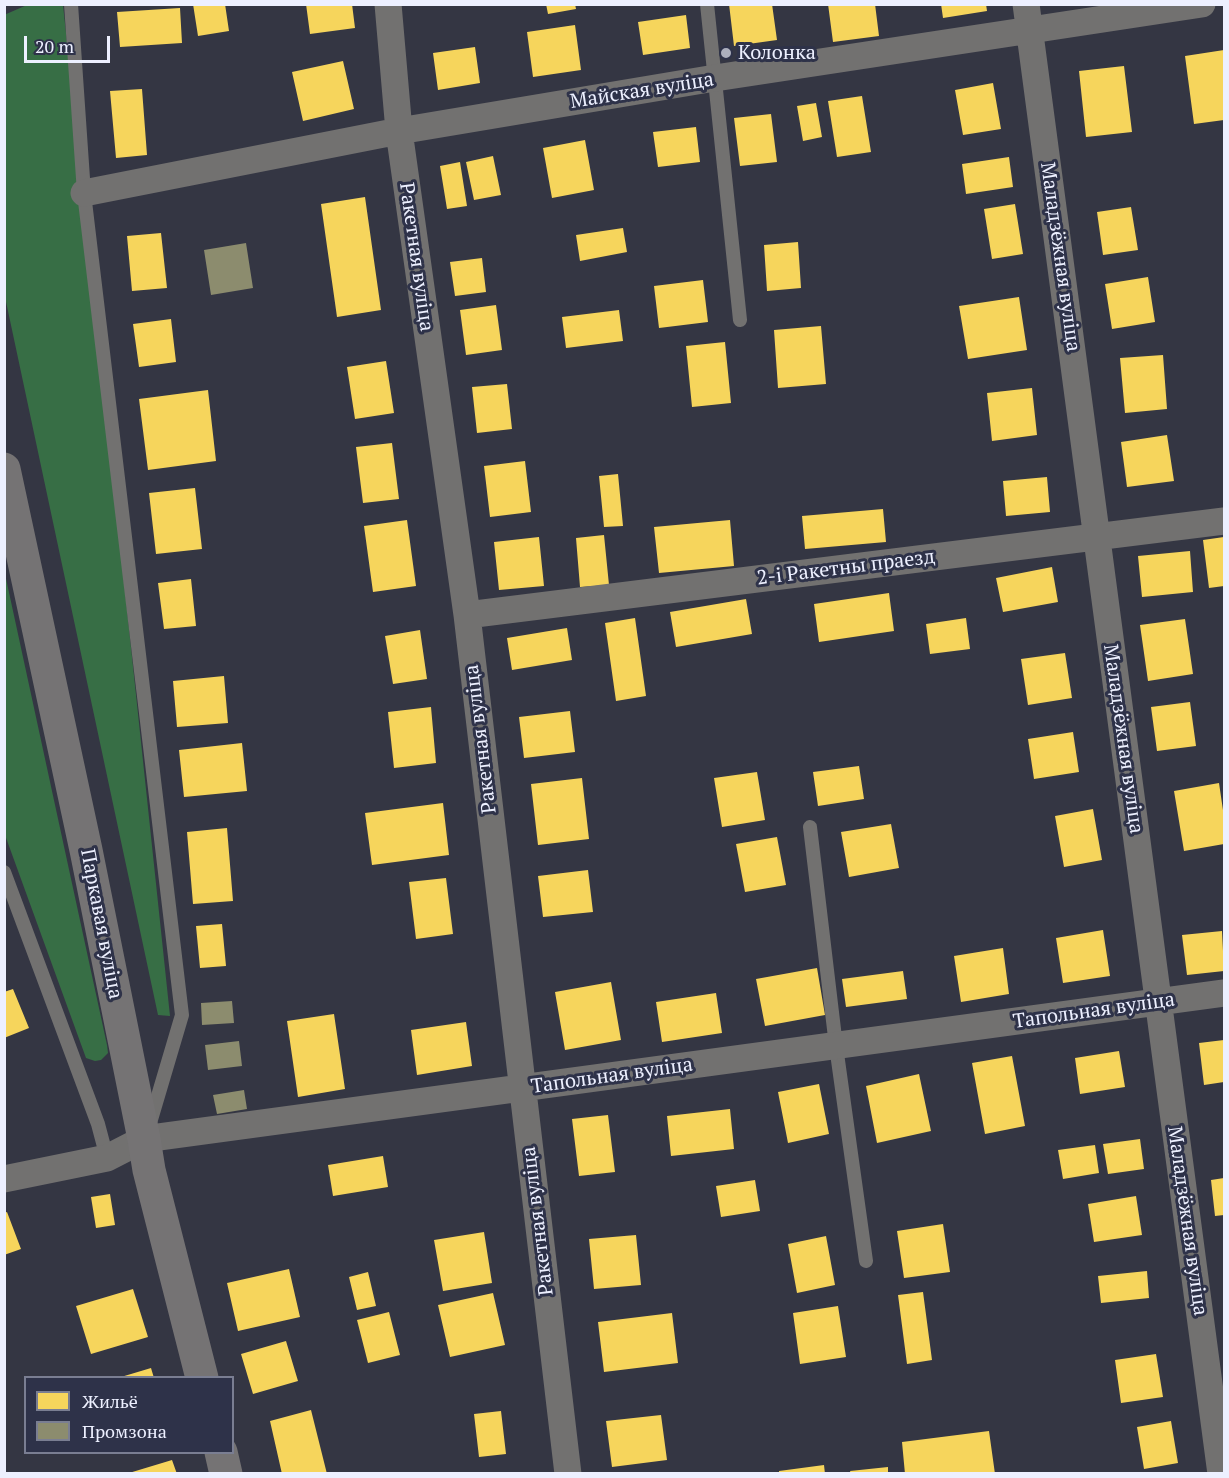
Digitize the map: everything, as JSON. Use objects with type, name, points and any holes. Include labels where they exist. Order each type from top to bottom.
[{"type":"street","name":"Ракетная вуліца","points":[[388,4],[399,131],[467,615],[568,1473]]},
{"type":"street","name":"Маладзёжная вуліца","points":[[1026,4],[1221,1473]]},
{"type":"street","name":"Майская вуліца","points":[[84,193],[399,131],[715,78],[1030,32],[1202,4]]},
{"type":"street","name":"Паркавая вуліца","points":[[4,469],[86,850],[149,1170],[202,1376]]},
{"type":"street","name":"2-і Ракетны праезд","points":[[467,615],[1224,521]]},
{"type":"street","name":"Тапольная вуліца","points":[[4,1179],[107,1158],[144,1139],[1224,993]]},
{"type":"street","points":[[221,1454],[226,1473]]},
{"type":"lane","points":[[71,4],[84,193],[182,1015],[144,1139]]},
{"type":"lane","points":[[707,4],[740,320]]},
{"type":"lane","points":[[810,827],[836,1046],[866,1261]]},
{"type":"lane","points":[[4,872],[98,1124],[107,1158]]},
{"type":"green space","points":[[27,5],[63,5],[170,1016],[158,1015],[5,297],[4,15]]},
{"type":"green space","points":[[5,574],[107,1045],[108,1053],[101,1060],[86,1058],[5,835]]},
{"type":"building: Жильё","points":[[193,4],[225,4],[229,31],[198,36]]},
{"type":"building: Жильё","points":[[306,4],[352,4],[355,28],[310,34]]},
{"type":"building: Жильё","points":[[546,4],[575,4],[576,9],[548,14]]},
{"type":"building: Жильё","points":[[729,4],[772,4],[777,40],[734,46]]},
{"type":"building: Жильё","points":[[828,4],[875,4],[879,36],[833,42]]},
{"type":"building: Жильё","points":[[941,4],[986,4],[987,11],[943,18]]},
{"type":"building: Жильё","points":[[180,8],[182,43],[120,47],[117,12]]},
{"type":"building: Жильё","points":[[686,15],[690,48],[643,55],[638,22]]},
{"type":"building: Жильё","points":[[575,25],[581,70],[533,77],[527,32]]},
{"type":"building: Жильё","points":[[475,47],[480,83],[438,90],[433,53]]},
{"type":"building: Жильё","points":[[1224,50],[1224,120],[1194,124],[1185,56]]},
{"type":"building: Жильё","points":[[343,61],[354,109],[303,121],[292,72]]},
{"type":"building: Жильё","points":[[1124,66],[1132,132],[1086,137],[1079,71]]},
{"type":"building: Жильё","points":[[993,83],[1001,129],[963,135],[955,90]]},
{"type":"building: Жильё","points":[[142,89],[147,155],[116,158],[110,91]]},
{"type":"building: Жильё","points":[[862,96],[871,152],[837,157],[828,101]]},
{"type":"building: Жильё","points":[[816,103],[822,137],[803,141],[797,106]]},
{"type":"building: Жильё","points":[[771,114],[777,162],[740,166],[734,118]]},
{"type":"building: Жильё","points":[[696,127],[700,162],[658,167],[653,132]]},
{"type":"building: Жильё","points":[[585,140],[594,190],[552,198],[543,148]]},
{"type":"building: Жильё","points":[[493,156],[501,195],[474,200],[466,162]]},
{"type":"building: Жильё","points":[[1009,157],[1013,187],[966,194],[962,164]]},
{"type":"building: Жильё","points":[[460,162],[467,206],[447,209],[440,166]]},
{"type":"building: Жильё","points":[[365,197],[381,310],[337,317],[321,204]]},
{"type":"building: Жильё","points":[[1015,204],[1023,254],[992,259],[984,209]]},
{"type":"building: Жильё","points":[[1131,207],[1138,250],[1103,255],[1097,212]]},
{"type":"building: Жильё","points":[[623,228],[627,252],[580,261],[576,235]]},
{"type":"building: Жильё","points":[[161,233],[167,288],[132,291],[127,236]]},
{"type":"building: Жильё","points":[[798,242],[801,288],[767,291],[764,245]]},
{"type":"building: Жильё","points":[[482,258],[486,292],[455,296],[450,262]]},
{"type":"building: Жильё","points":[[1148,277],[1155,322],[1112,329],[1105,284]]},
{"type":"building: Жильё","points":[[703,280],[708,322],[659,328],[654,286]]},
{"type":"building: Жильё","points":[[1019,297],[1027,350],[968,359],[959,306]]},
{"type":"building: Жильё","points":[[496,305],[502,350],[466,355],[460,310]]},
{"type":"building: Жильё","points":[[619,310],[623,341],[566,348],[562,317]]},
{"type":"building: Жильё","points":[[171,319],[176,362],[139,367],[133,324]]},
{"type":"building: Жильё","points":[[821,326],[826,384],[778,388],[774,330]]},
{"type":"building: Жильё","points":[[725,342],[731,403],[692,407],[686,346]]},
{"type":"building: Жильё","points":[[1163,355],[1167,409],[1125,413],[1120,358]]},
{"type":"building: Жильё","points":[[386,361],[394,413],[355,419],[347,367]]},
{"type":"building: Жильё","points":[[507,384],[512,429],[477,433],[472,387]]},
{"type":"building: Жильё","points":[[1032,388],[1037,435],[992,441],[987,393]]},
{"type":"building: Жильё","points":[[208,390],[216,461],[148,470],[139,399]]},
{"type":"building: Жильё","points":[[1167,435],[1174,481],[1127,487],[1121,442]]},
{"type":"building: Жильё","points":[[392,443],[399,499],[363,503],[356,447]]},
{"type":"building: Жильё","points":[[525,461],[531,512],[490,517],[484,466]]},
{"type":"building: Жильё","points":[[618,474],[623,526],[604,527],[599,476]]},
{"type":"building: Жильё","points":[[1047,477],[1050,512],[1006,516],[1003,481]]},
{"type":"building: Жильё","points":[[195,488],[202,549],[156,554],[149,493]]},
{"type":"building: Жильё","points":[[883,509],[886,542],[805,549],[802,516]]},
{"type":"building: Жильё","points":[[407,520],[416,586],[373,592],[364,526]]},
{"type":"building: Жильё","points":[[730,520],[734,566],[659,573],[654,527]]},
{"type":"building: Жильё","points":[[604,535],[609,585],[580,587],[576,538]]},
{"type":"building: Жильё","points":[[539,537],[544,586],[499,590],[494,542]]},
{"type":"building: Жильё","points":[[1224,537],[1224,586],[1209,588],[1203,540]]},
{"type":"building: Жильё","points":[[1190,551],[1193,592],[1142,597],[1138,556]]},
{"type":"building: Жильё","points":[[1052,567],[1058,602],[1003,612],[996,578]]},
{"type":"building: Жильё","points":[[191,579],[196,626],[164,629],[158,583]]},
{"type":"building: Жильё","points":[[889,593],[894,631],[819,642],[814,604]]},
{"type":"building: Жильё","points":[[746,599],[752,634],[676,647],[670,612]]},
{"type":"building: Жильё","points":[[635,618],[646,696],[616,701],[605,623]]},
{"type":"building: Жильё","points":[[966,618],[970,649],[930,654],[926,624]]},
{"type":"building: Жильё","points":[[1185,619],[1193,674],[1148,681],[1140,625]]},
{"type":"building: Жильё","points":[[567,628],[572,660],[512,670],[507,638]]},
{"type":"building: Жильё","points":[[420,630],[427,679],[393,684],[385,636]]},
{"type":"building: Жильё","points":[[1065,653],[1072,698],[1028,705],[1021,659]]},
{"type":"building: Жильё","points":[[224,676],[228,723],[177,727],[173,681]]},
{"type":"building: Жильё","points":[[1190,702],[1196,746],[1157,751],[1151,707]]},
{"type":"building: Жильё","points":[[431,707],[436,763],[394,768],[388,712]]},
{"type":"building: Жильё","points":[[570,711],[575,752],[524,758],[519,717]]},
{"type":"building: Жильё","points":[[1073,732],[1079,772],[1034,779],[1028,739]]},
{"type":"building: Жильё","points":[[242,743],[247,791],[184,797],[179,750]]},
{"type":"building: Жильё","points":[[859,766],[864,799],[818,806],[813,772]]},
{"type":"building: Жильё","points":[[757,772],[765,820],[722,827],[714,778]]},
{"type":"building: Жильё","points":[[582,778],[589,839],[538,845],[531,784]]},
{"type":"building: Жильё","points":[[1219,783],[1224,817],[1224,844],[1184,851],[1174,791]]},
{"type":"building: Жильё","points":[[443,803],[449,855],[372,865],[365,813]]},
{"type":"building: Жильё","points":[[1093,809],[1102,860],[1064,867],[1055,816]]},
{"type":"building: Жильё","points":[[891,824],[899,868],[849,877],[841,832]]},
{"type":"building: Жильё","points":[[227,828],[233,901],[193,904],[187,832]]},
{"type":"building: Жильё","points":[[777,837],[786,885],[745,892],[736,844]]},
{"type":"building: Жильё","points":[[588,870],[593,912],[543,917],[538,876]]},
{"type":"building: Жильё","points":[[446,878],[453,934],[416,939],[409,882]]},
{"type":"building: Жильё","points":[[222,924],[226,966],[200,968],[196,926]]},
{"type":"building: Жильё","points":[[1103,930],[1110,976],[1063,983],[1056,938]]},
{"type":"building: Жильё","points":[[1222,931],[1224,971],[1187,975],[1182,935]]},
{"type":"building: Жильё","points":[[1003,948],[1009,994],[961,1002],[954,956]]},
{"type":"building: Жильё","points":[[817,968],[825,1015],[765,1026],[756,979]]},
{"type":"building: Жильё","points":[[903,971],[907,999],[846,1007],[842,979]]},
{"type":"building: Жильё","points":[[611,982],[621,1040],[565,1050],[555,992]]},
{"type":"building: Жильё","points":[[13,989],[29,1028],[4,1038],[4,992]]},
{"type":"building: Жильё","points":[[716,993],[722,1033],[662,1042],[656,1002]]},
{"type":"building: Жильё","points":[[334,1014],[345,1089],[298,1097],[287,1021]]},
{"type":"building: Жильё","points":[[466,1022],[472,1066],[417,1075],[411,1030]]},
{"type":"building: Жильё","points":[[1224,1040],[1224,1082],[1204,1085],[1199,1043]]},
{"type":"building: Жильё","points":[[1119,1051],[1125,1087],[1080,1094],[1075,1058]]},
{"type":"building: Жильё","points":[[1012,1056],[1025,1126],[985,1134],[972,1063]]},
{"type":"building: Жильё","points":[[919,1074],[931,1131],[877,1143],[866,1086]]},
{"type":"building: Жильё","points":[[819,1084],[829,1134],[788,1143],[778,1092]]},
{"type":"building: Жильё","points":[[730,1109],[734,1149],[671,1156],[667,1116]]},
{"type":"building: Жильё","points":[[608,1115],[615,1172],[579,1176],[572,1119]]},
{"type":"building: Жильё","points":[[1140,1139],[1144,1169],[1108,1174],[1103,1144]]},
{"type":"building: Жильё","points":[[1095,1145],[1099,1173],[1063,1179],[1058,1150]]},
{"type":"building: Жильё","points":[[383,1156],[388,1187],[333,1196],[328,1165]]},
{"type":"building: Жильё","points":[[1224,1178],[1224,1215],[1215,1216],[1211,1180]]},
{"type":"building: Жильё","points":[[755,1180],[760,1211],[721,1217],[716,1186]]},
{"type":"building: Жильё","points":[[110,1194],[115,1225],[96,1228],[91,1197]]},
{"type":"building: Жильё","points":[[1136,1196],[1142,1235],[1094,1242],[1088,1204]]},
{"type":"building: Жильё","points":[[7,1212],[21,1249],[4,1255],[4,1213]]},
{"type":"building: Жильё","points":[[943,1224],[950,1272],[904,1278],[897,1231]]},
{"type":"building: Жильё","points":[[484,1232],[492,1283],[443,1291],[434,1240]]},
{"type":"building: Жильё","points":[[636,1235],[641,1285],[594,1289],[589,1239]]},
{"type":"building: Жильё","points":[[826,1236],[835,1285],[797,1293],[788,1244]]},
{"type":"building: Жильё","points":[[289,1269],[300,1317],[238,1331],[227,1283]]},
{"type":"building: Жильё","points":[[1147,1271],[1149,1298],[1101,1303],[1098,1276]]},
{"type":"building: Жильё","points":[[368,1272],[376,1306],[357,1310],[349,1277]]},
{"type":"building: Жильё","points":[[133,1289],[148,1337],[91,1354],[76,1306]]},
{"type":"building: Жильё","points":[[923,1292],[932,1360],[907,1364],[898,1295]]},
{"type":"building: Жильё","points":[[493,1293],[505,1345],[450,1357],[438,1305]]},
{"type":"building: Жильё","points":[[838,1306],[846,1357],[800,1364],[793,1313]]},
{"type":"building: Жильё","points":[[389,1312],[400,1355],[368,1363],[357,1320]]},
{"type":"building: Жильё","points":[[672,1313],[678,1363],[604,1372],[598,1322]]},
{"type":"building: Жильё","points":[[286,1341],[298,1381],[253,1394],[241,1354]]},
{"type":"building: Жильё","points":[[1156,1354],[1163,1397],[1121,1403],[1115,1360]]},
{"type":"building: Жильё","points":[[151,1368],[153,1376],[124,1376]]},
{"type":"building: Жильё","points":[[311,1410],[327,1474],[282,1474],[270,1421]]},
{"type":"building: Жильё","points":[[501,1411],[506,1454],[479,1457],[474,1414]]},
{"type":"building: Жильё","points":[[661,1415],[667,1460],[612,1467],[606,1421]]},
{"type":"building: Жильё","points":[[1171,1421],[1178,1463],[1144,1469],[1137,1427]]},
{"type":"building: Жильё","points":[[989,1431],[995,1474],[905,1474],[902,1442]]},
{"type":"building: Жильё","points":[[172,1460],[177,1474],[129,1474],[129,1473]]},
{"type":"building: Жильё","points":[[824,1465],[825,1474],[779,1474],[779,1471]]},
{"type":"building: Жильё","points":[[888,1467],[888,1474],[851,1474],[850,1471]]},
{"type":"building: Промзона","points":[[246,243],[253,288],[211,295],[204,250]]},
{"type":"building: Промзона","points":[[232,1001],[234,1023],[202,1025],[201,1003]]},
{"type":"building: Промзона","points":[[239,1041],[242,1066],[208,1070],[205,1045]]},
{"type":"building: Промзона","points":[[244,1090],[247,1109],[217,1114],[213,1095]]},
{"type":"place","name":"Колонка","points":[[726,53]]}]
